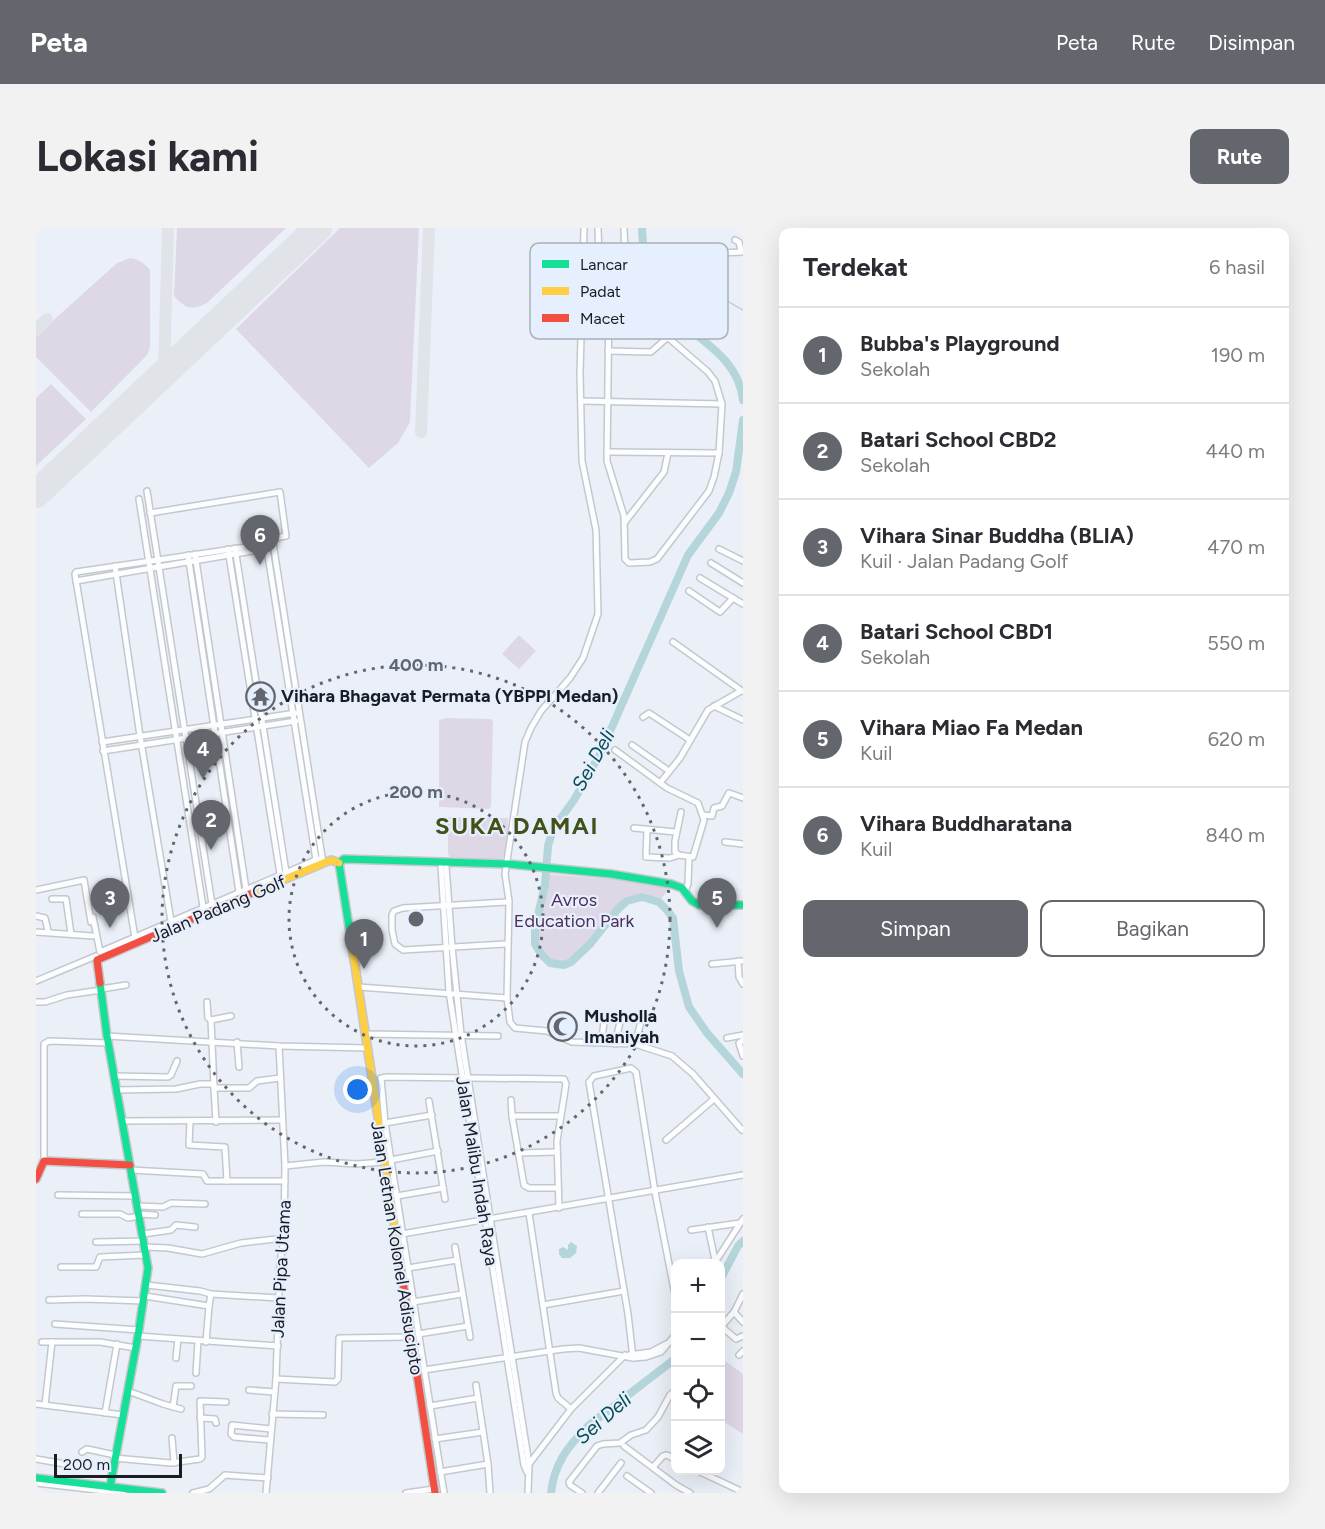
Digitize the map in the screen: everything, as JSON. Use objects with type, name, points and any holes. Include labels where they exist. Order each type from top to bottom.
[{"type":"main road","points":[[321,861],[508,864],[671,884],[685,891],[692,901],[699,904],[743,905]]},
{"type":"main road","name":"Jalan Padang Golf","points":[[97,958],[321,861]]},
{"type":"main road","name":"Jalan Letnan Kolonel Adisucipto","points":[[339,862],[383,1162],[415,1335],[434,1491]]},
{"type":"main road","points":[[97,958],[114,1077],[145,1244],[147,1285],[110,1487]]},
{"type":"main road","points":[[36,1179],[44,1161],[130,1167]]},
{"type":"main road","points":[[36,1478],[162,1493]]},
{"type":"street","points":[[584,228],[584,243]]},
{"type":"street","points":[[598,228],[598,243]]},
{"type":"street","points":[[624,228],[625,243]]},
{"type":"street","points":[[735,240],[739,242],[742,251]]},
{"type":"street","points":[[582,339],[583,470],[596,530],[598,614],[587,650],[578,668],[541,711],[528,735],[519,772],[505,874],[509,902],[507,998],[510,1022],[513,1027],[552,1032],[567,1041],[635,1044],[680,1061],[742,1131]]},
{"type":"street","points":[[608,339],[608,465],[625,522],[624,554],[626,561],[629,562],[655,561],[709,491],[719,453],[722,404],[715,381],[670,339]]},
{"type":"street","points":[[608,351],[651,352],[666,339]]},
{"type":"street","points":[[581,401],[722,404]]},
{"type":"street","points":[[607,452],[719,453]]},
{"type":"street","points":[[625,522],[664,472],[668,453]]},
{"type":"street","points":[[147,491],[212,904]]},
{"type":"street","points":[[76,581],[116,574],[158,561],[286,536],[280,492],[142,514]]},
{"type":"street","points":[[139,499],[203,907]]},
{"type":"street","points":[[158,561],[269,547]]},
{"type":"street","points":[[93,917],[99,952],[135,940],[171,921],[184,920],[203,907],[283,873],[321,861],[297,721],[286,625],[269,547]]},
{"type":"street","points":[[269,547],[279,626],[296,713]]},
{"type":"street","points":[[719,549],[743,561]]},
{"type":"street","points":[[232,551],[283,873]]},
{"type":"street","points":[[192,558],[239,892]]},
{"type":"street","points":[[711,563],[743,584]]},
{"type":"street","points":[[135,940],[75,574],[115,566],[149,565]]},
{"type":"street","points":[[115,566],[171,921]]},
{"type":"street","points":[[700,578],[743,604]]},
{"type":"street","points":[[689,591],[720,612],[723,612],[733,598]]},
{"type":"street","points":[[279,626],[286,625]]},
{"type":"street","points":[[660,783],[680,758],[707,712],[742,691],[673,642]]},
{"type":"street","points":[[161,647],[171,645]]},
{"type":"street","points":[[714,706],[743,720]]},
{"type":"street","points":[[102,742],[296,713]]},
{"type":"street","points":[[643,717],[649,713],[690,740]]},
{"type":"street","points":[[103,751],[297,721]]},
{"type":"street","points":[[218,732],[246,889]]},
{"type":"street","points":[[632,745],[669,771]]},
{"type":"street","points":[[615,750],[673,792],[698,803],[704,820],[693,857],[679,855],[670,858],[646,857],[647,830]]},
{"type":"street","points":[[703,816],[712,816],[714,808],[722,806],[729,793],[743,798]]},
{"type":"street","points":[[679,855],[675,852],[675,842],[681,812]]},
{"type":"street","points":[[190,822],[199,821]]},
{"type":"street","points":[[634,828],[676,832]]},
{"type":"street","points":[[662,831],[675,842]]},
{"type":"street","points":[[725,842],[743,844]]},
{"type":"street","points":[[685,891],[688,884],[689,857]]},
{"type":"street","name":"Jalan Malibu Indah Raya","points":[[443,866],[449,947],[449,992],[465,1079],[471,1138],[488,1220]]},
{"type":"street","points":[[36,890],[84,880],[97,958],[36,981]]},
{"type":"street","points":[[52,899],[66,899],[71,934]]},
{"type":"street","points":[[505,944],[402,950],[395,944],[392,915],[397,910],[507,902]]},
{"type":"street","points":[[36,916],[45,918],[48,931]]},
{"type":"street","points":[[36,932],[48,931],[93,936]]},
{"type":"street","name":"Jalan Malibu Indah Raya","points":[[449,947],[456,993],[458,1034]]},
{"type":"street","points":[[712,964],[740,961],[740,981],[743,984]]},
{"type":"street","points":[[36,1002],[126,985]]},
{"type":"street","points":[[359,987],[507,998]]},
{"type":"street","points":[[207,1002],[208,1018],[211,1020],[216,1122]]},
{"type":"street","points":[[211,1020],[231,1016]]},
{"type":"street","points":[[635,1044],[642,1018]]},
{"type":"street","points":[[596,1043],[602,1038],[604,1022]]},
{"type":"street","points":[[615,1044],[620,1022]]},
{"type":"street","points":[[365,1034],[498,1036]]},
{"type":"street","points":[[728,1038],[743,1035]]},
{"type":"street","points":[[743,1040],[739,1044],[743,1056]]},
{"type":"street","points":[[44,1161],[44,1044],[49,1041],[212,1041],[279,1046],[367,1048]]},
{"type":"street","points":[[237,1042],[239,1067]]},
{"type":"street","name":"Jalan Pipa Utama","points":[[266,1493],[276,1379],[278,1298],[284,1238],[285,1166],[279,1046]]},
{"type":"street","points":[[36,1053],[44,1053]]},
{"type":"street","points":[[114,1077],[168,1077],[177,1061]]},
{"type":"street","points":[[630,1356],[624,1291],[590,1079],[594,1076],[631,1068],[636,1072],[671,1278]]},
{"type":"street","points":[[117,1090],[176,1089],[200,1084],[249,1088],[257,1082],[280,1078]]},
{"type":"street","points":[[444,1493],[424,1370],[415,1335],[413,1302],[385,1124],[381,1078],[564,1079],[566,1084],[557,1152],[559,1208]]},
{"type":"street","name":"Jalan Malibu Indah Raya","points":[[465,1079],[478,1137],[488,1220],[527,1465],[528,1493]]},
{"type":"street","points":[[666,1140],[714,1099]]},
{"type":"street","points":[[511,1100],[525,1186],[558,1188]]},
{"type":"street","points":[[429,1101],[445,1199]]},
{"type":"street","points":[[385,1124],[432,1115]]},
{"type":"street","points":[[512,1116],[560,1116]]},
{"type":"street","points":[[123,1121],[282,1120]]},
{"type":"street","points":[[190,1122],[189,1145],[225,1146],[227,1181]]},
{"type":"street","points":[[471,1138],[478,1137]]},
{"type":"street","points":[[392,1160],[438,1151]]},
{"type":"street","points":[[518,1153],[557,1152]]},
{"type":"street","points":[[285,1166],[324,1162],[383,1162]]},
{"type":"street","points":[[130,1167],[203,1174],[207,1181],[285,1181]]},
{"type":"street","points":[[402,1234],[743,1175]]},
{"type":"street","points":[[397,1196],[443,1188]]},
{"type":"street","points":[[58,1195],[136,1196]]},
{"type":"street","points":[[82,1214],[120,1214],[128,1218],[139,1212],[174,1203],[205,1204]]},
{"type":"street","points":[[139,1212],[155,1215]]},
{"type":"street","points":[[529,1213],[556,1394],[571,1409]]},
{"type":"street","points":[[691,1230],[742,1221]]},
{"type":"street","points":[[717,1259],[742,1221]]},
{"type":"street","points":[[61,1267],[96,1267],[100,1257],[145,1244],[178,1225],[195,1227]]},
{"type":"street","points":[[708,1227],[714,1259]]},
{"type":"street","points":[[96,1242],[145,1244],[202,1254],[248,1241],[284,1238]]},
{"type":"street","points":[[455,1247],[470,1337]]},
{"type":"street","points":[[408,1268],[457,1260]]},
{"type":"street","points":[[147,1285],[211,1294],[278,1298]]},
{"type":"street","points":[[543,1305],[624,1291]]},
{"type":"street","points":[[206,1342],[211,1294]]},
{"type":"street","points":[[413,1302],[462,1294]]},
{"type":"street","points":[[725,1322],[734,1312],[743,1294]]},
{"type":"street","points":[[49,1300],[145,1298],[209,1305]]},
{"type":"street","points":[[734,1312],[743,1322]]},
{"type":"street","points":[[55,1324],[206,1342],[278,1346]]},
{"type":"street","points":[[276,1379],[336,1381],[339,1338],[415,1335],[468,1326]]},
{"type":"street","points":[[725,1330],[736,1339],[743,1336]]},
{"type":"street","points":[[424,1370],[549,1350],[579,1348],[646,1357],[658,1353],[671,1338]]},
{"type":"street","points":[[176,1358],[178,1339]]},
{"type":"street","points":[[45,1405],[52,1341]]},
{"type":"street","points":[[196,1373],[198,1341]]},
{"type":"street","points":[[42,1342],[117,1344],[136,1348]]},
{"type":"street","points":[[105,1413],[117,1344]]},
{"type":"street","points":[[527,1465],[571,1409],[630,1356]]},
{"type":"street","points":[[476,1385],[490,1493]]},
{"type":"street","points":[[172,1407],[176,1386],[191,1386]]},
{"type":"street","points":[[249,1390],[275,1392]]},
{"type":"street","points":[[128,1391],[181,1409]]},
{"type":"street","points":[[582,1493],[568,1482],[596,1447],[603,1444],[620,1443],[631,1435],[646,1430],[658,1417],[671,1394]]},
{"type":"street","points":[[430,1406],[478,1398]]},
{"type":"street","points":[[82,1452],[87,1449],[115,1456],[174,1463],[201,1458],[200,1401],[226,1402]]},
{"type":"street","points":[[36,1404],[123,1415]]},
{"type":"street","points":[[272,1414],[323,1415]]},
{"type":"street","points":[[200,1418],[215,1419],[216,1423]]},
{"type":"street","points":[[269,1440],[234,1437],[231,1434],[232,1425],[271,1428]]},
{"type":"street","points":[[435,1439],[483,1432]]},
{"type":"street","points":[[172,1438],[174,1463]]},
{"type":"street","points":[[624,1446],[690,1493]]},
{"type":"street","points":[[653,1467],[663,1456],[671,1458]]},
{"type":"street","points":[[36,1459],[65,1464]]},
{"type":"street","points":[[598,1493],[621,1462]]},
{"type":"street","points":[[440,1472],[488,1464]]},
{"type":"street","points":[[194,1493],[209,1488],[225,1475],[267,1478]]},
{"type":"street","points":[[707,1475],[743,1492]]},
{"type":"street","points":[[627,1476],[651,1493]]},
{"type":"street","points":[[36,1483],[123,1493]]},
{"type":"street","points":[[406,1493],[434,1491]]},
{"type":"green space","points":[[177,228],[286,228],[207,303],[193,308],[185,306],[174,296]]},
{"type":"green space","points":[[340,228],[419,228],[410,422],[398,443],[369,468],[236,329]]},
{"type":"green space","points":[[130,258],[141,262],[150,270],[150,347],[147,355],[91,412],[36,357],[36,336],[117,263]]},
{"type":"green space","points":[[51,384],[86,419],[36,466],[36,398]]},
{"type":"green space","points":[[519,635],[536,651],[519,669],[502,654]]},
{"type":"green space","points":[[447,718],[491,719],[493,722],[491,806],[489,809],[439,807],[439,720]]},
{"type":"green space","points":[[448,817],[508,818],[507,853],[498,862],[452,861],[448,854]]},
{"type":"green space","name":"Avros Education Park","points":[[546,874],[670,887],[659,902],[643,898],[627,901],[579,956],[568,963],[556,964],[545,958],[535,943],[534,936]]},
{"type":"green space","points":[[725,1361],[743,1374],[743,1434],[725,1423]]},
{"type":"water","points":[[571,1242],[577,1246],[576,1253],[570,1258],[562,1258],[559,1249],[563,1247],[568,1250]]},
{"type":"waterway","name":"Sei Deli","points":[[642,228],[643,243]]},
{"type":"waterway","points":[[728,301],[743,310]]},
{"type":"waterway","name":"Sei Deli","points":[[701,339],[732,369],[739,383],[743,400]]},
{"type":"waterway","name":"Sei Deli","points":[[743,420],[736,472],[729,493],[719,513],[688,555],[600,754],[574,800],[553,829],[548,846],[545,885],[535,928],[535,944],[541,954],[550,963],[564,965],[571,962],[590,944],[627,901],[642,897],[659,902],[673,918],[679,971],[689,1007],[707,1033],[743,1074]]},
{"type":"waterway","name":"Sei Deli","points":[[725,1271],[743,1241]]},
{"type":"waterway","name":"Sei Deli","points":[[551,1493],[559,1464],[568,1448],[581,1433],[671,1362]]},
{"type":"taxiway","points":[[164,373],[168,228]]},
{"type":"taxiway","points":[[421,432],[429,228]]},
{"type":"taxiway","points":[[36,330],[47,319]]},
{"type":"runway","points":[[36,494],[318,228]]},
{"type":"traffic: fast","points":[[352,946],[339,863],[344,859],[508,864],[611,874],[671,884],[682,888],[692,901],[699,905],[743,905]]},
{"type":"traffic: fast","points":[[100,983],[107,1036],[148,1268],[110,1487]]},
{"type":"traffic: fast","points":[[36,1478],[162,1493]]},
{"type":"traffic: slow","points":[[252,893],[331,860],[339,863]]},
{"type":"traffic: slow","points":[[352,946],[398,1249]]},
{"type":"traffic: jam","points":[[100,983],[97,960],[252,893]]},
{"type":"traffic: jam","points":[[36,1179],[44,1161],[130,1165]]},
{"type":"traffic: jam","points":[[398,1249],[435,1493]]},
{"type":"place","name":"Vihara Buddharatana","points":[[260,565]]},
{"type":"place","name":"Vihara Bhagavat Permata (YBPPI Medan)","points":[[260,696]]},
{"type":"place","name":"Batari School CBD1","points":[[203,779]]},
{"type":"place","name":"Batari School CBD2","points":[[211,850]]},
{"type":"place","name":"Vihara Sinar Buddha (BLIA)","points":[[110,928]]},
{"type":"place","name":"Vihara Miao Fa Medan","points":[[717,928]]},
{"type":"place","name":"Bubba's Playground","points":[[364,969]]},
{"type":"place","name":"Musholla Imaniyah","points":[[563,1026]]},
{"type":"district","name":"SUKA DAMAI","points":[[517,826]]}]
